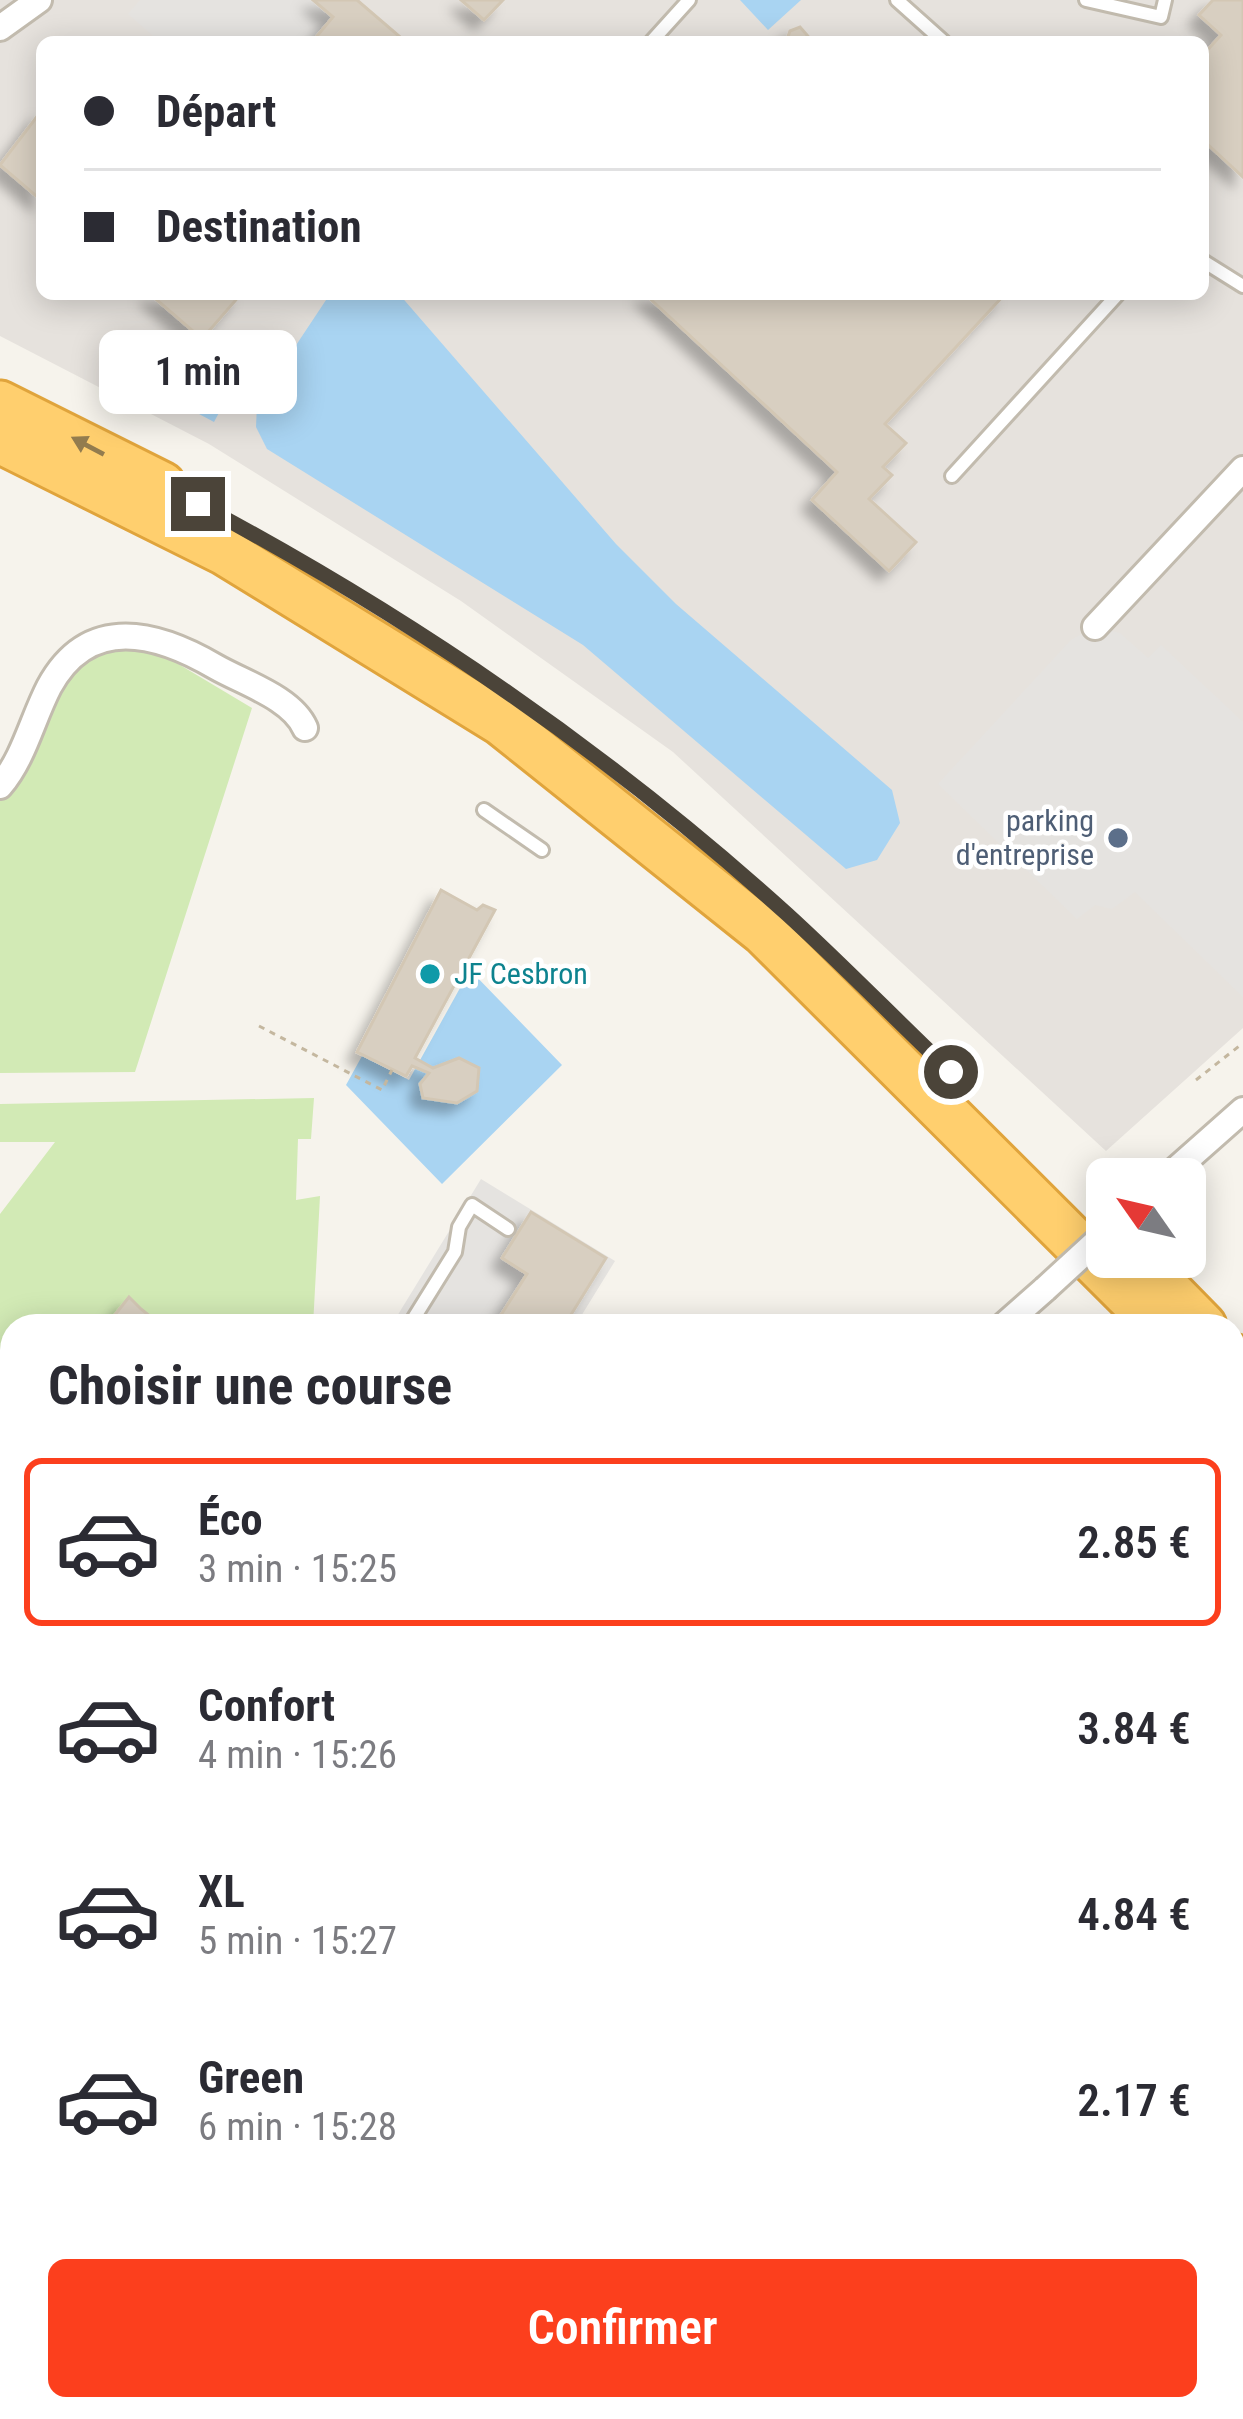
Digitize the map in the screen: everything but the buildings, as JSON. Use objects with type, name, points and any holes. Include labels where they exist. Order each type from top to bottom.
[{"type":"highway","points":[[0,404],[240,526],[380,608],[517,699],[786,914],[1086,1209]]},
{"type":"highway","points":[[0,440],[225,552],[501,722],[764,932],[1147,1314]]},
{"type":"highway","points":[[1155,1278],[1190,1314]]},
{"type":"street","points":[[0,28],[39,0]]},
{"type":"street","points":[[1094,627],[1243,469]]},
{"type":"street","points":[[0,786],[59,673],[92,646],[124,636],[172,641],[291,707],[305,728]]},
{"type":"street","points":[[1188,1158],[1243,1109]]},
{"type":"street","points":[[1017,1314],[1086,1250]]},
{"type":"lane","points":[[656,36],[689,0]]},
{"type":"lane","points":[[898,0],[937,36]]},
{"type":"lane","points":[[1086,0],[1161,17],[1165,0]]},
{"type":"lane","points":[[1209,266],[1243,286]]},
{"type":"lane","points":[[952,476],[1113,300]]},
{"type":"lane","points":[[484,810],[542,850]]},
{"type":"lane","points":[[416,1314],[455,1252],[459,1227],[472,1205],[508,1229]]},
{"type":"path","points":[[259,1026],[382,1090],[392,1070]]},
{"type":"path","points":[[1196,1080],[1243,1043]]},
{"type":"shaded area","points":[[0,0],[1243,0],[1243,1028],[1106,1151],[673,752],[461,601],[209,444],[0,336]]},
{"type":"shaded area","points":[[140,0],[313,0],[333,17],[317,36],[153,36],[128,14]]},
{"type":"shaded area","name":"parking d'entreprise","points":[[1095,627],[1120,633],[1148,658],[1161,645],[1243,722],[1243,997],[1135,892],[1112,909],[1095,905],[1077,919],[938,784],[1071,640]]},
{"type":"shaded area","points":[[481,1179],[615,1261],[582,1314],[398,1314]]},
{"type":"green space","points":[[118,645],[170,659],[252,708],[135,1072],[0,1073],[0,798],[59,685],[96,655]]},
{"type":"green space","points":[[314,1098],[311,1139],[298,1139],[296,1200],[320,1196],[314,1314],[0,1314],[0,1214],[55,1142],[0,1142],[0,1104]]},
{"type":"water","points":[[740,0],[801,0],[768,30]]},
{"type":"water","points":[[326,300],[404,300],[616,544],[676,604],[892,790],[900,823],[877,860],[846,869],[583,645],[267,449],[256,427],[257,404]]},
{"type":"water","points":[[161,347],[234,385],[214,422],[141,383]]},
{"type":"water","points":[[470,970],[562,1065],[442,1184],[346,1085],[362,1056],[409,1080]]},
{"type":"place","name":"parking d'entreprise","points":[[1118,838]]},
{"type":"place","name":"JF Cesbron","points":[[430,974]]},
{"type":"route","points":[[198,504],[380,608],[517,699],[653,802],[786,914],[951,1072]]}]
